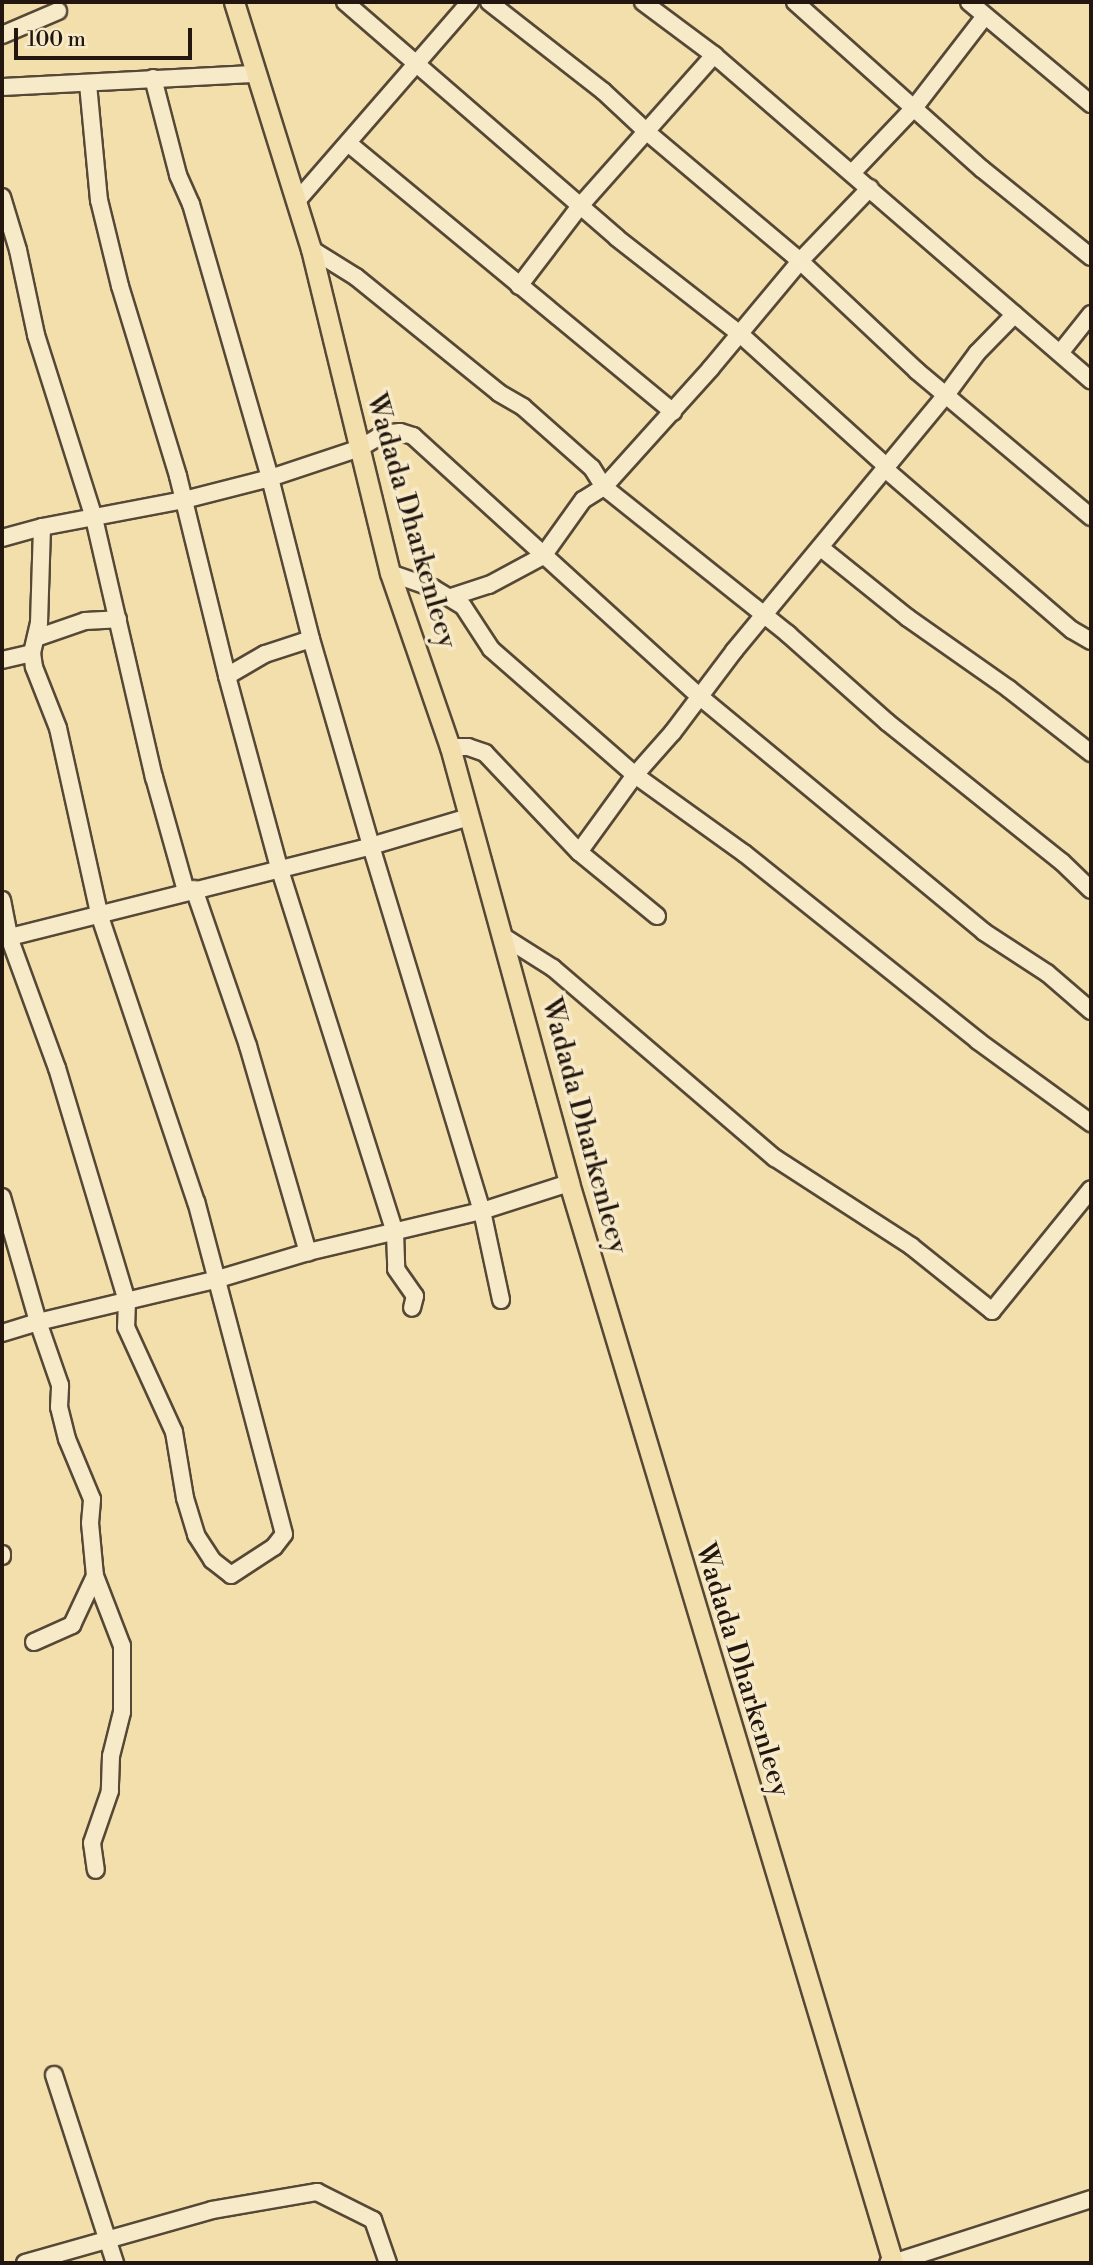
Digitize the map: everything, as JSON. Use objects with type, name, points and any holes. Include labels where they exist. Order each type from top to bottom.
[{"type":"main road","name":"Wadada Dharkenleey","points":[[234,2],[254,74],[311,249],[390,573],[450,747],[504,937],[569,1184],[891,2263]]},
{"type":"street","points":[[345,2],[580,206],[740,334],[885,467],[1072,630],[1091,641]]},
{"type":"street","points":[[296,202],[470,2]]},
{"type":"street","points":[[489,2],[603,91],[647,132],[800,261],[946,395],[1091,517]]},
{"type":"street","points":[[643,2],[715,55],[762,99],[870,188],[1091,380]]},
{"type":"street","points":[[795,2],[1012,194],[1091,257]]},
{"type":"street","points":[[969,2],[1091,104]]},
{"type":"street","points":[[2,35],[58,11]]},
{"type":"street","points":[[852,173],[914,108],[985,16]]},
{"type":"street","points":[[519,286],[580,206],[715,55]]},
{"type":"street","points":[[2,87],[254,74]]},
{"type":"street","points":[[153,78],[178,175],[191,204],[270,478],[311,639],[371,846],[482,1211],[501,1300]]},
{"type":"street","points":[[88,84],[99,201],[120,286],[184,500],[226,676],[279,867],[395,1232],[396,1269],[415,1296],[412,1307]]},
{"type":"street","points":[[348,144],[673,412]]},
{"type":"street","points":[[451,597],[489,585],[543,556],[583,500],[604,487],[673,412],[800,261],[870,188]]},
{"type":"street","points":[[2,197],[18,250],[36,335],[94,518],[154,777],[190,890],[248,1046],[308,1252]]},
{"type":"street","points":[[311,249],[356,276],[403,318],[472,369],[499,393],[523,407],[592,468],[604,487],[764,618],[788,634],[887,722],[1062,862],[1091,890]]},
{"type":"street","points":[[579,852],[635,775],[673,732],[699,696],[946,395],[977,353],[1015,314]]},
{"type":"street","points":[[1060,353],[1091,314]]},
{"type":"street","points":[[2,538],[42,527],[184,500],[270,478],[360,448],[383,434],[400,432],[413,436],[699,696],[984,932],[1047,972],[1091,1011]]},
{"type":"street","points":[[2,900],[5,938],[57,1068],[127,1301],[126,1327],[174,1432],[185,1498],[196,1535],[212,1560],[231,1575],[274,1547],[284,1534],[253,1426],[218,1279],[192,1189],[99,913],[58,728],[34,667],[42,527]]},
{"type":"street","points":[[821,548],[908,618],[1009,689],[1091,753]]},
{"type":"street","points":[[390,573],[451,597],[463,606],[491,649],[635,775],[745,854],[978,1041],[1091,1123]]},
{"type":"street","points":[[2,660],[85,621],[118,620]]},
{"type":"street","points":[[226,676],[265,654],[311,639]]},
{"type":"street","points":[[450,747],[468,747],[485,753],[579,852],[657,916]]},
{"type":"street","points":[[5,938],[371,846],[469,817]]},
{"type":"street","points":[[504,937],[530,951],[573,984],[775,1158],[911,1246],[992,1311],[1091,1189]]},
{"type":"street","points":[[2,1334],[38,1322],[218,1279],[308,1252],[482,1211],[569,1184]]},
{"type":"street","points":[[2,1197],[38,1322],[60,1385],[59,1407],[67,1438],[92,1499],[90,1523],[95,1576],[122,1646],[122,1712],[111,1756],[110,1791],[92,1843],[96,1870]]},
{"type":"street","points":[[34,1642],[72,1625],[95,1576]]},
{"type":"street","points":[[54,2075],[116,2263]]},
{"type":"street","points":[[25,2263],[212,2210],[317,2192],[373,2220],[388,2263]]},
{"type":"street","points":[[891,2263],[1091,2199]]}]
